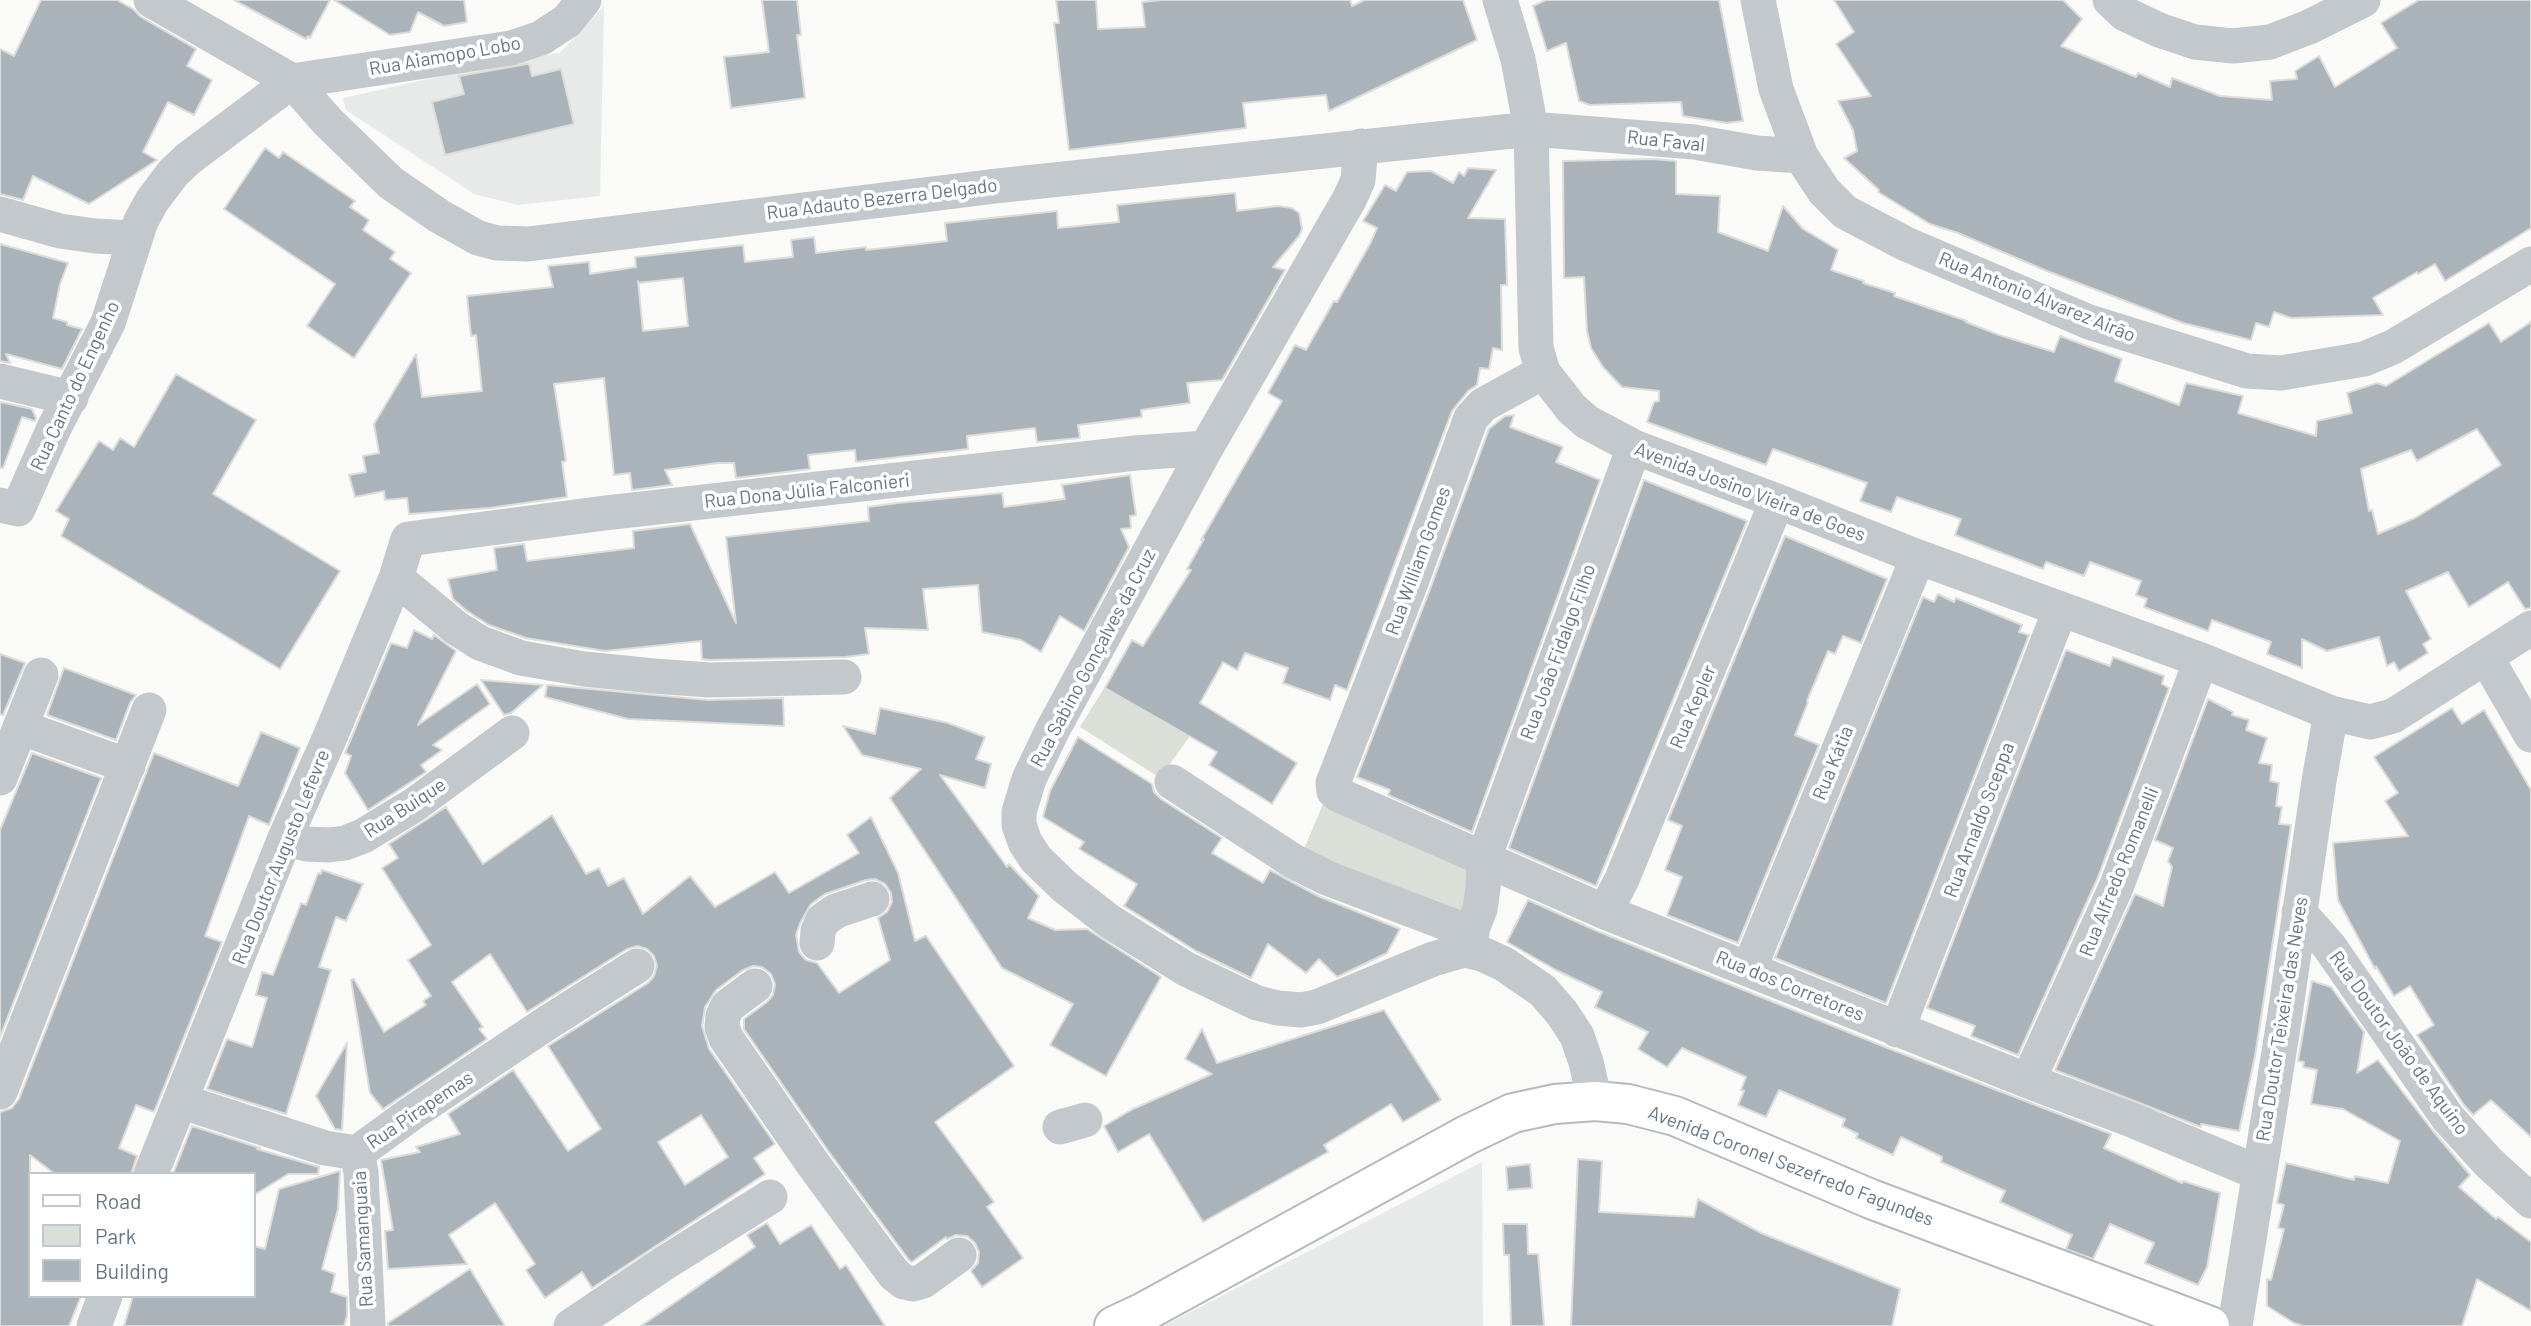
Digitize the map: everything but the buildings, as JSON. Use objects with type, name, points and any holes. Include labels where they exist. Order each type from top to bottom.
[{"type":"main road","name":"Avenida Coronel Sezefredo Fagundes","points":[[1114,1326],[1467,1135],[1513,1113],[1555,1104],[1595,1101],[1628,1104],[1675,1116],[1871,1199],[2214,1325]]},
{"type":"street","name":"Rua Adauto Bezerra Delgado","points":[[151,0],[292,82],[328,122],[391,183],[439,216],[478,238],[496,243],[528,244],[808,208],[1531,129]]},
{"type":"street","name":"Rua Aiamopo Lobo","points":[[292,82],[511,48],[541,38],[567,21],[584,0]]},
{"type":"street","name":"Avenida Josino Vieira de Goes","points":[[1500,0],[1518,59],[1531,129],[1536,348],[1543,372],[1587,422],[1634,447],[1918,557],[2201,660],[2331,713],[2370,722],[2393,716],[2531,628]]},
{"type":"street","points":[[2110,0],[2125,14],[2159,30],[2195,42],[2233,46],[2270,42],[2309,27],[2363,0]]},
{"type":"street","name":"Rua Antonio Álvarez Airão","points":[[1760,1],[1776,89],[1801,156],[1824,191],[1845,212],[1906,244],[2089,322],[2248,371],[2281,373],[2364,359],[2393,347],[2531,264]]},
{"type":"street","name":"Rua Canto do Engenho","points":[[9,507],[71,398],[108,323],[134,238],[152,201],[188,158],[292,82]]},
{"type":"street","name":"Rua Faval","points":[[1531,129],[1694,142],[1757,153],[1801,156]]},
{"type":"street","name":"Rua Sabino Gonçalves da Cruz","points":[[1361,146],[1358,180],[1350,198],[1206,449],[1053,729],[1029,779],[1018,812],[1019,825],[1025,842],[1036,859],[1065,887],[1109,921],[1203,978],[1245,998],[1278,1009],[1301,1010],[1317,1007],[1468,942]]},
{"type":"street","points":[[0,214],[61,231],[134,238]]},
{"type":"street","name":"Rua William Gomes","points":[[1333,783],[1471,418],[1483,405],[1543,372]]},
{"type":"street","points":[[0,381],[71,398]]},
{"type":"street","name":"Rua João Fidalgo Filho","points":[[1483,858],[1634,447]]},
{"type":"street","name":"Rua Dona Júlia Falconieri","points":[[408,539],[1136,453],[1206,449]]},
{"type":"street","name":"Rua Kepler","points":[[1605,912],[1632,854],[1777,501]]},
{"type":"street","name":"Rua Doutor Augusto Lefevre","points":[[152,1172],[285,838],[396,578],[408,539]]},
{"type":"street","name":"Rua Kátia","points":[[1751,970],[1756,952],[1918,557]]},
{"type":"street","points":[[396,578],[455,627],[480,643],[520,658],[584,669],[695,679],[844,677]]},
{"type":"street","name":"Rua Arnaldo Sceppa","points":[[1898,1030],[2060,610]]},
{"type":"street","points":[[2486,657],[2531,735]]},
{"type":"street","name":"Rua Alfredo Romanelli","points":[[2028,1082],[2117,885],[2201,660]]},
{"type":"street","points":[[0,778],[41,676]]},
{"type":"street","points":[[0,1092],[149,710]]},
{"type":"street","name":"Rua Doutor Teixeira das Neves","points":[[2214,1325],[2259,1173],[2331,713]]},
{"type":"street","points":[[20,727],[128,766]]},
{"type":"street","name":"Rua Buique","points":[[285,838],[306,844],[330,845],[363,836],[414,805],[512,733]]},
{"type":"street","points":[[1172,782],[1293,861],[1468,942],[1482,954],[1504,964],[1543,991],[1577,1036],[1595,1101]]},
{"type":"street","name":"Rua dos Corretores","points":[[1333,783],[1334,791],[1339,796],[1605,912],[2028,1082],[2132,1120],[2259,1173]]},
{"type":"street","points":[[1468,942],[1483,888],[1483,858]]},
{"type":"street","points":[[817,943],[823,920],[844,908],[872,899]]},
{"type":"street","name":"Rua Doutor João de Aquino","points":[[2299,912],[2329,946],[2448,1118],[2490,1163],[2531,1201]]},
{"type":"street","name":"Rua Pirapemas","points":[[180,1101],[325,1148],[357,1153],[400,1120],[638,966]]},
{"type":"street","points":[[755,986],[728,1006],[722,1027],[726,1038],[813,1164],[894,1274],[904,1282],[913,1284],[923,1281],[959,1255]]},
{"type":"street","name":"Rua Samanguaia","points":[[357,1153],[361,1172],[368,1326]]},
{"type":"street","points":[[571,1326],[770,1197]]},
{"type":"street","points":[[94,1326],[104,1298]]},
{"type":"shaded area","points":[[604,6],[600,196],[518,205],[474,194],[346,110],[343,98],[523,58],[560,53]]},
{"type":"shaded area","points":[[1482,1162],[1483,1326],[1163,1326]]},
{"type":"green space","points":[[1106,685],[1192,733],[1160,778],[1080,727]]},
{"type":"green space","points":[[1326,797],[1476,861],[1462,927],[1299,861]]}]
